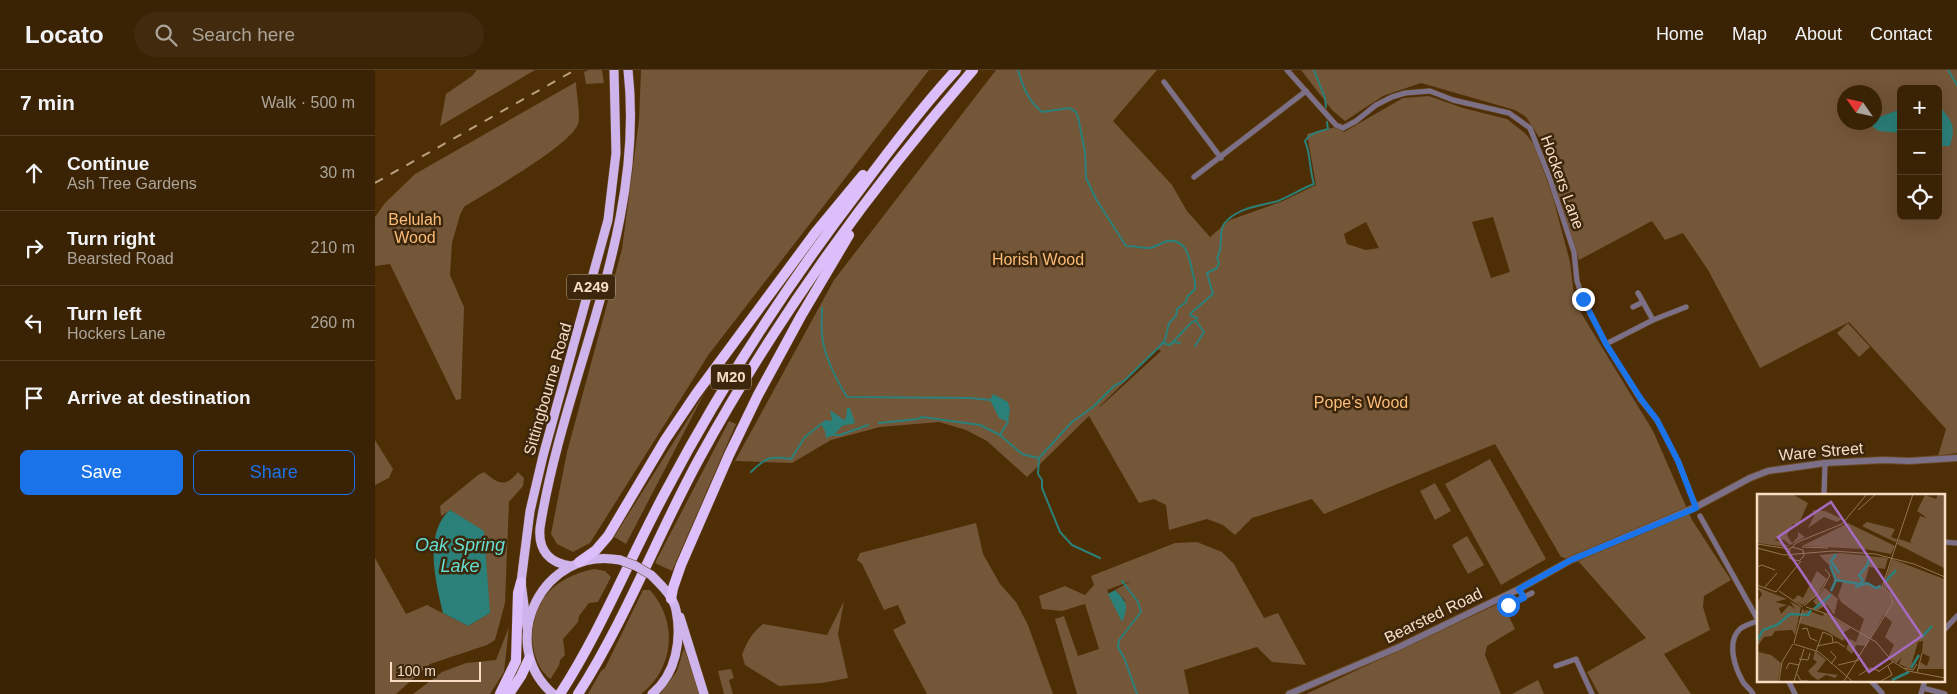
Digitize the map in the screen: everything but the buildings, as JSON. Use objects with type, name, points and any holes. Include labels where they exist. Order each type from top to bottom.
[{"type":"highway","name":"Sittingbourne Road","points":[[529,659],[521,582],[525,541],[535,490],[608,220],[617,143],[614,70]]},
{"type":"highway","name":"Sittingbourne Road","points":[[575,564],[556,563],[545,554],[540,542],[540,528],[559,438],[621,218],[628,168],[630,124],[628,70]]},
{"type":"highway","name":"M20","points":[[560,694],[602,621],[666,490],[728,382],[803,266],[889,150],[956,70]]},
{"type":"highway","name":"M20","points":[[578,694],[599,661],[672,510],[711,438],[789,312],[863,207],[921,132],[973,70]]},
{"type":"highway","name":"M20","points":[[575,564],[596,550],[609,536],[680,417],[815,233],[862,176],[889,150]]},
{"type":"highway","name":"M20","points":[[671,599],[679,570],[747,417],[783,347],[845,244],[863,207]]},
{"type":"highway","points":[[527,628],[531,612],[540,594],[552,580],[575,564],[597,558],[620,560],[636,566],[651,575],[664,588],[671,599],[681,620],[704,694]]},
{"type":"highway","points":[[500,694],[516,661],[517,603],[521,582]]},
{"type":"highway","points":[[652,694],[667,678],[674,661],[677,638],[676,611]]},
{"type":"highway","points":[[529,659],[543,685],[553,694]]},
{"type":"highway","points":[[509,694],[529,659]]},
{"type":"street","name":"Hockers Lane","points":[[1287,70],[1336,125],[1343,128],[1356,121],[1376,104],[1392,97],[1405,93],[1430,91],[1453,100],[1509,113],[1530,128],[1551,180],[1574,252],[1577,281],[1583,299],[1606,344],[1641,399],[1657,420],[1678,461],[1696,508]]},
{"type":"street","points":[[1164,82],[1221,158]]},
{"type":"street","points":[[1194,177],[1306,91]]},
{"type":"street","points":[[1638,292],[1653,320]]},
{"type":"street","points":[[1633,307],[1643,302]]},
{"type":"street","points":[[1606,344],[1653,320],[1686,307]]},
{"type":"street","name":"Ware Street","points":[[1696,508],[1750,478],[1768,471],[1825,463],[1957,458]]},
{"type":"street","points":[[1824,494],[1825,463]]},
{"type":"street","name":"Bearsted Road","points":[[1289,694],[1397,648],[1519,589],[1571,560],[1696,508]]},
{"type":"street","points":[[1701,516],[1702,524],[1757,618]]},
{"type":"street","points":[[1519,589],[1524,598]]},
{"type":"street","points":[[1508,605],[1532,593]]},
{"type":"street","points":[[1945,629],[1957,616]]},
{"type":"street","points":[[1753,694],[1740,677],[1732,648],[1738,631],[1757,620]]},
{"type":"street","points":[[1555,666],[1576,659],[1580,654]]},
{"type":"street","points":[[1576,659],[1591,694]]},
{"type":"street","points":[[1790,682],[1795,694]]},
{"type":"street","points":[[1872,682],[1883,692]]},
{"type":"street","points":[[1921,694],[1924,682]]},
{"type":"street","points":[[1923,688],[1945,694]]},
{"type":"green space","points":[[477,70],[535,70],[440,126],[446,94],[472,76]]},
{"type":"green space","points":[[602,70],[604,83],[586,84],[584,72]]},
{"type":"green space","points":[[641,70],[929,70],[709,354],[590,543],[573,552],[557,544],[551,534],[567,452],[622,249],[639,120]]},
{"type":"green space","points":[[996,70],[1157,70],[1113,121],[1172,185],[1187,211],[1210,237],[1230,220],[1283,201],[1316,185],[1307,134],[1336,127],[1344,132],[1403,98],[1429,96],[1463,108],[1507,119],[1526,134],[1534,145],[1552,194],[1570,262],[1575,303],[1653,431],[1692,520],[1731,580],[1704,596],[1703,607],[1710,630],[1664,654],[1691,694],[1599,694],[1587,672],[1646,638],[1579,562],[1561,557],[1495,444],[1324,514],[1312,499],[1252,518],[1235,535],[1223,525],[1207,519],[1169,530],[1166,505],[1154,499],[1139,503],[1089,416],[1027,477],[987,441],[966,430],[939,422],[880,427],[831,440],[792,463],[735,461],[834,280]],"holes":[[[1493,217],[1510,272],[1491,278],[1472,222]],[[1366,222],[1379,248],[1366,250],[1347,244],[1344,234]],[[1158,349],[1161,351],[1100,407]]]},
{"type":"green space","points":[[1301,70],[1957,70],[1957,453],[1938,456],[1946,429],[1849,322],[1760,368],[1708,270],[1683,233],[1665,240],[1652,221],[1579,260],[1539,137],[1526,117],[1515,110],[1421,83],[1383,96],[1345,121],[1332,110]]},
{"type":"green space","name":"Belulah Wood","points":[[576,82],[579,120],[572,133],[544,156],[464,207],[460,215],[452,243],[450,275],[464,307],[461,399],[456,400],[390,264],[375,266],[375,217],[385,203],[415,174]]},
{"type":"green space","points":[[1848,323],[1870,347],[1859,357],[1837,333]]},
{"type":"green space","points":[[705,392],[626,544],[614,537]]},
{"type":"green space","points":[[729,421],[736,424],[672,571],[655,563]]},
{"type":"green space","points":[[375,440],[393,469],[389,478],[375,485]]},
{"type":"green space","points":[[1490,459],[1546,559],[1501,585],[1445,484]]},
{"type":"green space","points":[[484,472],[502,482],[509,480],[518,472],[524,478],[523,486],[509,502],[505,603],[495,640],[487,645],[430,664],[396,694],[375,694],[375,558],[406,614],[427,605],[468,626],[490,613],[451,510],[441,516],[440,506]]},
{"type":"green space","points":[[1435,483],[1451,511],[1435,520],[1420,491]]},
{"type":"green space","points":[[976,523],[983,554],[1000,584],[1016,602],[1028,625],[1053,694],[927,694],[893,630],[906,623],[898,605],[884,610],[862,564],[857,560],[860,553]]},
{"type":"green space","points":[[1467,536],[1484,565],[1468,574],[1452,545]]},
{"type":"green space","points":[[1197,542],[1222,552],[1234,564],[1264,618],[1278,613],[1306,665],[1272,662],[1257,647],[1184,670],[1189,694],[1077,694],[1055,619],[1064,616],[1078,656],[1099,649],[1085,604],[1062,611],[1042,609],[1039,596],[1065,586],[1085,595],[1094,585],[1091,576],[1175,543]],"holes":[[[1131,581],[1115,590],[1125,600],[1122,621],[1107,590]]]},
{"type":"green space","points":[[594,569],[605,571],[611,577],[598,602],[589,603],[579,616],[578,622],[563,639],[565,655],[560,660],[551,679],[547,677],[537,662],[534,651],[533,620],[538,607],[554,587],[579,573]]},
{"type":"green space","points":[[643,590],[650,590],[659,602],[665,616],[669,644],[661,671],[641,694],[588,694],[601,671],[605,668]]},
{"type":"green space","points":[[844,601],[838,634],[848,678],[822,683],[779,686],[745,665],[742,655],[753,634],[763,624],[827,635]]},
{"type":"green space","points":[[1502,602],[1515,629],[1487,646],[1485,655],[1501,694],[1306,694]]},
{"type":"green space","points":[[509,627],[504,672],[490,694],[413,694],[442,672],[466,663],[496,660]]},
{"type":"green space","points":[[684,648],[700,694],[660,694],[677,671]]},
{"type":"green space","points":[[731,669],[734,678],[729,680],[733,694],[724,694],[718,671]]},
{"type":"green space","points":[[1538,680],[1544,694],[1512,694]]},
{"type":"water","points":[[1897,110],[1897,133],[1878,130],[1882,130],[1882,116]]},
{"type":"water","points":[[1942,110],[1953,128],[1950,146],[1942,146]]},
{"type":"water","points":[[993,394],[1008,402],[1010,410],[1008,422],[999,418],[990,400]]},
{"type":"water","points":[[847,408],[850,408],[855,423],[842,426],[834,435],[826,438],[821,424],[825,420],[832,421],[830,410],[844,420]]},
{"type":"water","name":"Oak Spring Lake","points":[[450,510],[484,531],[490,613],[468,626],[443,613],[437,587],[434,545],[442,520]]},
{"type":"water","points":[[1115,590],[1126,604],[1126,612],[1122,622],[1108,594]]},
{"type":"waterway","points":[[1018,70],[1026,93],[1042,112],[1069,108],[1075,111],[1085,152],[1086,178],[1096,199],[1126,246],[1150,248],[1164,242],[1177,242],[1185,248],[1195,280],[1195,289],[1187,297],[1186,302],[1177,309],[1176,316],[1169,323],[1165,340],[1159,347],[1124,381],[1114,386],[1093,407],[1072,422],[1039,458],[1038,474],[1042,480],[1042,488],[1060,532],[1072,545],[1100,558]]},
{"type":"waterway","points":[[1314,70],[1325,98],[1326,107]]},
{"type":"waterway","points":[[1948,70],[1957,85]]},
{"type":"waterway","points":[[1195,346],[1204,332],[1196,321],[1197,318],[1190,315],[1213,294],[1207,273],[1217,268],[1219,263],[1217,258],[1220,249],[1222,227],[1229,218],[1242,211],[1278,201],[1314,184],[1305,141],[1312,134],[1328,129],[1327,122]]},
{"type":"waterway","points":[[822,308],[822,332],[825,351],[847,397],[971,398],[990,400]]},
{"type":"waterway","points":[[1163,343],[1170,345],[1192,322],[1196,321]]},
{"type":"waterway","points":[[1173,342],[1180,343]]},
{"type":"waterway","points":[[879,423],[922,417],[980,425],[1000,435],[1022,454],[1038,458]]},
{"type":"waterway","points":[[1000,435],[1008,422]]},
{"type":"waterway","points":[[751,472],[769,459],[791,459],[805,437],[821,424]]},
{"type":"waterway","points":[[834,435],[840,435],[868,425]]},
{"type":"waterway","points":[[1122,581],[1138,602],[1141,612],[1119,640],[1118,647],[1125,660],[1137,694]]},
{"type":"railway","points":[[375,183],[575,70]]},
{"type":"route","points":[[1508,605],[1524,598],[1519,589],[1571,560],[1696,508],[1678,461],[1657,420],[1641,399],[1606,344],[1583,299]]},
{"type":"park label","name":"Horish Wood","points":[[1038,259]]},
{"type":"park label","name":"Pope's Wood","points":[[1361,402]]}]
